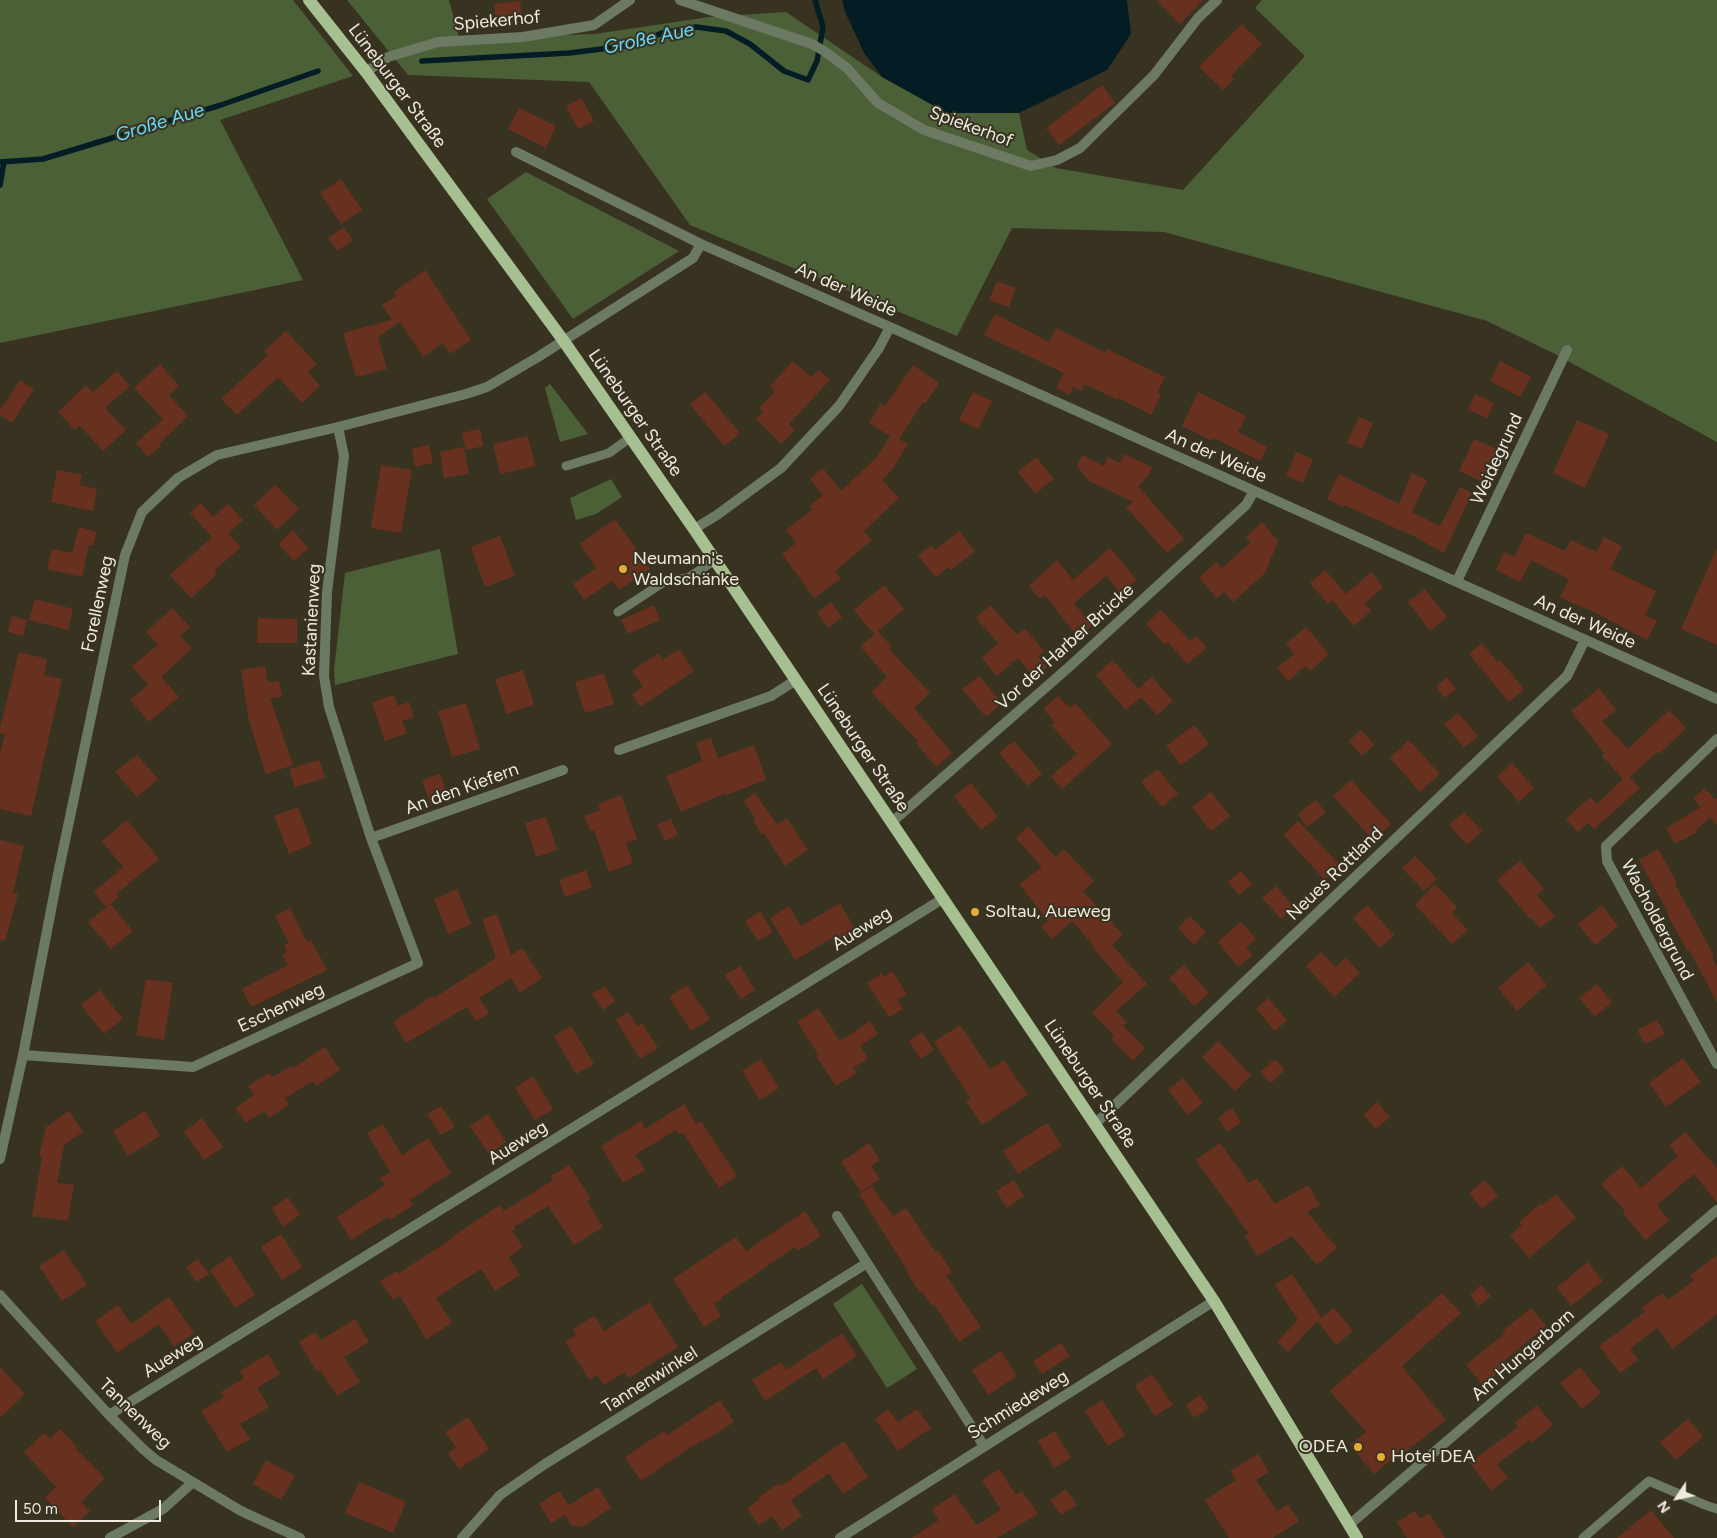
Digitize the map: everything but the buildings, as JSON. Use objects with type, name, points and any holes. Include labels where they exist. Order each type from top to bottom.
[{"type":"main road","name":"Lüneburger Straße","points":[[309,0],[366,72],[563,340],[694,529],[1214,1301],[1356,1538]]},
{"type":"street","name":"Spiekerhof","points":[[366,72],[388,57],[438,42],[523,37],[594,25],[630,0]]},
{"type":"street","name":"Spiekerhof","points":[[680,0],[812,44],[847,68],[878,103],[924,130],[1031,166],[1057,160],[1080,148],[1154,75],[1198,18],[1217,0]]},
{"type":"street","name":"An der Weide","points":[[516,152],[701,244],[1717,699]]},
{"type":"street","points":[[563,340],[693,258],[701,244]]},
{"type":"street","points":[[694,529],[717,515],[780,468],[839,406],[879,348],[890,327]]},
{"type":"street","name":"Forellenweg","points":[[0,1159],[125,555],[142,512],[178,478],[217,455],[338,427],[488,387],[563,340]]},
{"type":"street","name":"Weidegrund","points":[[1457,581],[1566,350]]},
{"type":"street","name":"Kastanienweg","points":[[338,427],[344,456],[327,592],[324,676],[329,707],[371,838]]},
{"type":"street","name":"Vor der Harber Brücke","points":[[892,822],[1069,667],[1246,505],[1254,491]]},
{"type":"street","name":"Neues Rottland","points":[[1096,1124],[1567,676],[1585,640]]},
{"type":"street","points":[[619,750],[771,696],[796,680]]},
{"type":"street","name":"Wacholdergrund","points":[[1717,739],[1606,846],[1607,861],[1717,1064]]},
{"type":"street","name":"An den Kiefern","points":[[371,838],[564,770]]},
{"type":"street","name":"Eschenweg","points":[[22,1056],[192,1067],[418,963],[371,838]]},
{"type":"street","name":"Aueweg","points":[[109,1415],[944,898]]},
{"type":"street","name":"Am Hungerborn","points":[[1349,1525],[1717,1210]]},
{"type":"street","points":[[837,1216],[984,1446]]},
{"type":"street","name":"Tannenwinkel","points":[[462,1538],[500,1495],[545,1464],[867,1264]]},
{"type":"street","name":"Tannenweg","points":[[0,1295],[109,1415],[156,1460],[241,1511],[300,1538]]},
{"type":"street","name":"Schmiedeweg","points":[[840,1538],[1214,1301]]},
{"type":"street","points":[[110,1538],[163,1509],[192,1483]]},
{"type":"lane","points":[[566,466],[609,453],[630,437]]},
{"type":"lane","points":[[618,612],[667,580],[688,578],[715,560]]},
{"type":"lane","points":[[1583,1538],[1649,1481],[1717,1509]]},
{"type":"green space","points":[[0,0],[293,0],[353,76],[220,120],[303,280],[0,343]]},
{"type":"green space","points":[[347,0],[449,0],[459,38],[595,34],[709,17],[786,12],[882,77],[947,113],[1019,113],[1027,150],[1056,168],[1183,190],[1305,56],[1255,8],[1262,0],[1717,0],[1717,442],[1555,354],[1487,321],[1164,232],[1012,228],[957,336],[690,225],[589,82],[408,75]]},
{"type":"green space","points":[[526,172],[679,251],[573,319],[487,199]]},
{"type":"green space","points":[[550,384],[588,434],[560,442],[545,388]]},
{"type":"green space","points":[[611,479],[622,497],[596,514],[576,520],[570,498]]},
{"type":"green space","points":[[440,549],[458,654],[335,685],[334,671],[345,573]]},
{"type":"green space","points":[[862,1284],[917,1369],[887,1388],[833,1304]]},
{"type":"water","points":[[842,0],[1127,0],[1131,34],[1107,70],[1019,113],[947,113],[882,77],[864,53],[846,14]]},
{"type":"waterway","name":"Große Aue","points":[[422,61],[569,53],[634,45],[662,33],[696,27],[726,31],[750,44],[784,71],[808,80],[817,61],[823,27],[815,0]]},
{"type":"waterway","name":"Große Aue","points":[[0,162],[43,159],[221,105],[318,71]]},
{"type":"waterway","points":[[0,185],[4,162]]},
{"type":"place","name":"Neumann's Waldschänke","points":[[623,569]]},
{"type":"place","name":"Soltau, Aueweg","points":[[975,912]]},
{"type":"place","name":"ODEA","points":[[1358,1447]]},
{"type":"place","name":"Hotel DEA","points":[[1381,1457]]}]
